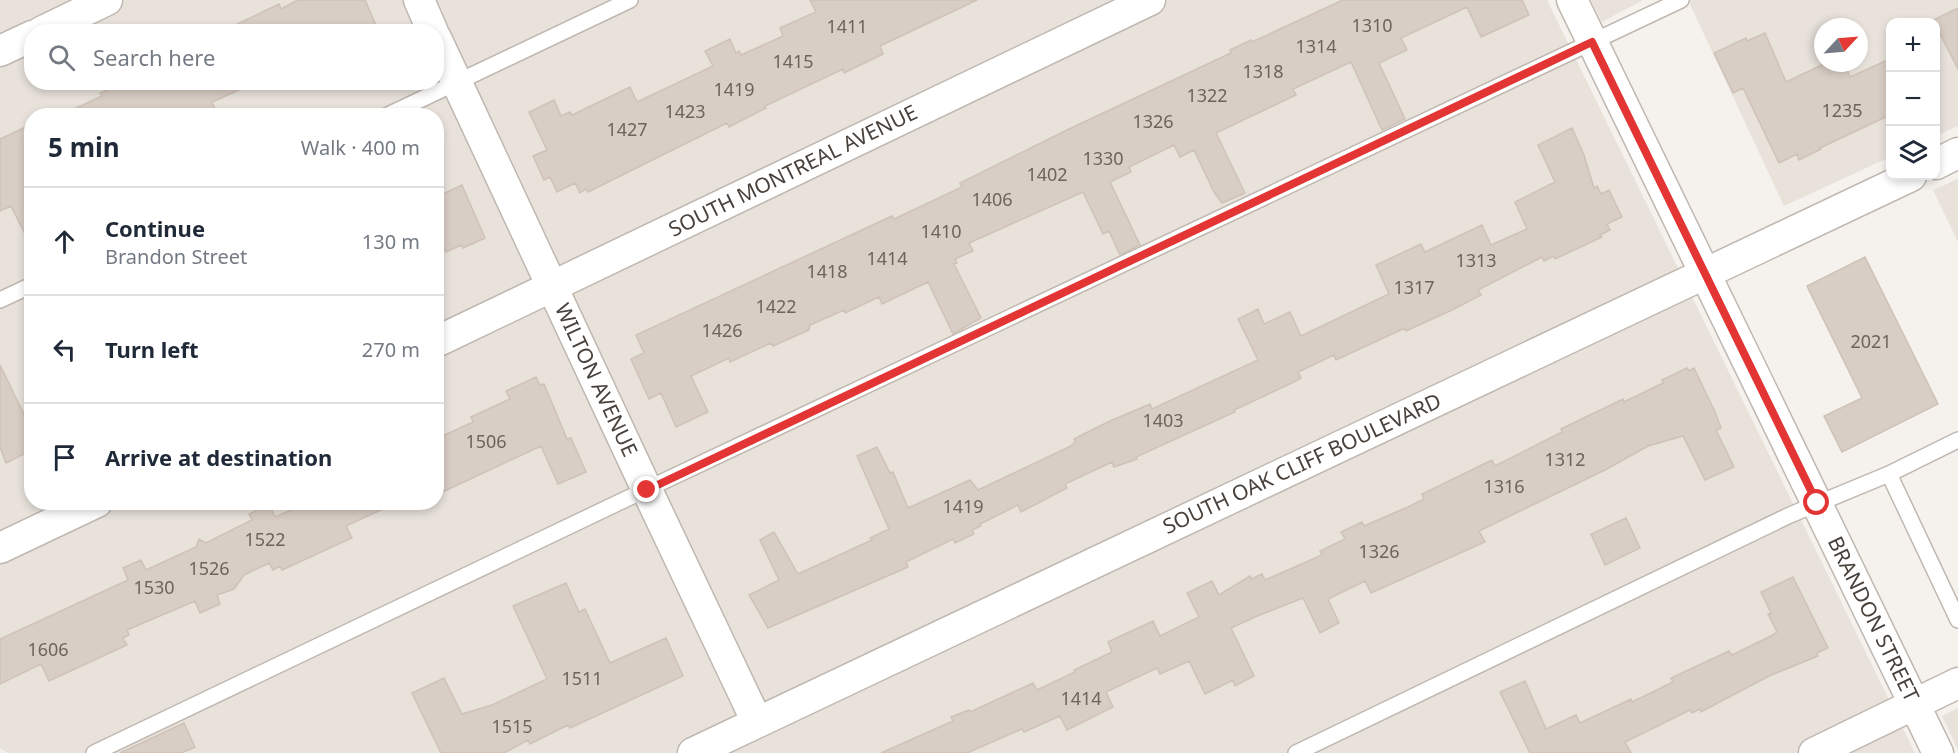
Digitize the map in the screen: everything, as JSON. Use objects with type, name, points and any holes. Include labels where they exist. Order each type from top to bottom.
[{"type":"street","points":[[57,24],[107,0]]},
{"type":"street","points":[[418,0],[430,24]]},
{"type":"street","name":"SOUTH MONTREAL AVENUE","points":[[444,338],[1150,0]]},
{"type":"street","name":"BRANDON STREET","points":[[1572,0],[1938,753]]},
{"type":"street","points":[[0,51],[24,40]]},
{"type":"street","name":"WILTON AVENUE","points":[[444,54],[757,722]]},
{"type":"street","points":[[1940,162],[1958,153]]},
{"type":"street","name":"SOUTH OAK CLIFF BOULEVARD","points":[[693,753],[1903,180]]},
{"type":"street","points":[[0,548],[80,510]]},
{"type":"street","points":[[1814,753],[1958,683]]},
{"type":"lane","points":[[444,89],[630,0]]},
{"type":"lane","points":[[94,753],[1681,0]]},
{"type":"lane","points":[[403,108],[441,90]]},
{"type":"lane","points":[[0,300],[24,289]]},
{"type":"lane","points":[[1296,753],[1817,503],[1889,474],[1958,440]]},
{"type":"lane","points":[[1889,474],[1958,620]]},
{"type":"shaded area","points":[[0,0],[1547,0],[1915,753],[8,753],[0,748]]},
{"type":"shaded area","points":[[1591,0],[1643,0],[1602,22]]},
{"type":"shaded area","points":[[1688,0],[1958,0],[1958,126],[1940,134],[1940,18],[1886,18],[1886,159],[1784,206]]},
{"type":"shaded area","points":[[1958,179],[1958,242],[1933,190]]},
{"type":"shaded area","points":[[1958,708],[1958,750],[1942,716]]},
{"type":"building","points":[[298,0],[365,0],[376,24],[238,24],[279,4],[281,9]]},
{"type":"building","points":[[810,0],[977,0],[880,46],[883,54],[844,73],[843,69],[765,106],[766,108],[729,127],[727,123],[588,192],[586,189],[580,193],[575,183],[557,192],[550,177],[544,180],[533,156],[547,150],[529,112],[554,100],[561,116],[570,112],[572,115],[630,87],[637,102],[713,66],[705,51],[730,39],[736,53],[739,51],[741,55],[783,36],[780,28],[816,12]]},
{"type":"building","points":[[1343,0],[1522,0],[1529,15],[1481,37],[1467,7],[1401,38],[1407,50],[1379,63],[1405,119],[1382,130],[1351,62],[1293,89],[1296,95],[1216,133],[1245,193],[1222,203],[1214,192],[1194,150],[1180,157],[1174,145],[1129,167],[1131,172],[1110,182],[1140,245],[1120,255],[1109,231],[1103,234],[1083,192],[969,243],[973,251],[955,259],[957,263],[954,264],[981,318],[953,334],[928,282],[882,304],[879,297],[845,313],[844,310],[810,325],[809,330],[773,346],[771,343],[730,362],[729,358],[691,376],[708,412],[676,427],[661,393],[649,399],[631,359],[644,353],[636,335],[892,216],[894,219],[962,187],[960,183],[1067,130],[1231,53],[1230,50],[1251,40],[1252,42]]},
{"type":"building","points":[[1958,8],[1958,69],[1940,34],[1940,18],[1937,18]]},
{"type":"building","points":[[1765,33],[1786,82],[1814,69],[1814,72],[1848,72],[1850,77],[1861,72],[1868,72],[1868,69],[1886,61],[1886,117],[1799,160],[1797,154],[1779,163],[1743,88],[1733,93],[1714,53],[1746,38],[1747,41]]},
{"type":"building","points":[[106,90],[239,90],[212,102],[215,108],[76,108],[102,96],[100,93]]},
{"type":"building","points":[[24,128],[24,232],[11,206],[0,211],[0,139]]},
{"type":"building","points":[[1572,128],[1584,155],[1594,188],[1597,186],[1601,194],[1609,190],[1622,217],[1607,224],[1610,230],[1600,235],[1602,237],[1555,259],[1554,256],[1544,261],[1542,257],[1478,290],[1481,295],[1452,310],[1406,331],[1405,328],[1336,360],[1334,355],[1298,372],[1301,378],[1234,410],[1235,412],[1136,457],[1137,459],[1114,467],[1112,462],[1065,484],[1067,488],[1021,512],[1018,505],[980,524],[981,526],[972,530],[974,534],[955,543],[953,539],[906,562],[908,567],[768,628],[749,595],[779,580],[760,540],[774,532],[798,574],[872,540],[870,538],[889,529],[857,456],[877,447],[890,473],[893,472],[908,508],[970,480],[978,490],[1071,446],[1075,442],[1074,439],[1110,421],[1150,404],[1152,409],[1258,360],[1238,319],[1258,309],[1264,324],[1290,312],[1301,336],[1389,294],[1376,265],[1421,244],[1425,252],[1482,225],[1491,245],[1527,229],[1515,202],[1555,182],[1538,145]]},
{"type":"building","points":[[462,185],[485,238],[463,248],[461,245],[446,252],[444,248],[444,193]]},
{"type":"building","points":[[1865,257],[1938,404],[1842,452],[1824,416],[1862,398],[1807,286]]},
{"type":"building","points":[[0,365],[24,414],[24,454],[6,463],[0,447]]},
{"type":"building","points":[[1687,368],[1689,371],[1694,368],[1715,412],[1721,428],[1716,430],[1734,467],[1705,480],[1683,436],[1648,446],[1607,469],[1479,531],[1485,542],[1371,593],[1365,581],[1328,599],[1339,623],[1320,633],[1303,598],[1255,617],[1231,628],[1254,676],[1235,686],[1233,680],[1205,694],[1189,661],[1160,674],[1157,668],[1106,692],[1113,707],[1067,730],[1060,716],[1024,732],[1022,729],[967,753],[881,753],[953,721],[951,717],[969,710],[970,712],[1033,683],[1037,690],[1075,672],[1074,670],[1112,652],[1108,642],[1153,621],[1160,636],[1199,617],[1187,593],[1212,581],[1219,595],[1250,576],[1251,579],[1262,574],[1265,580],[1322,555],[1320,551],[1345,539],[1341,532],[1362,522],[1364,526],[1410,506],[1424,499],[1422,494],[1492,460],[1495,466],[1562,432],[1561,429],[1623,399],[1624,402],[1663,383],[1662,380]]},
{"type":"building","points":[[536,377],[540,385],[544,384],[567,439],[571,438],[586,472],[558,484],[541,446],[444,491],[444,435],[473,422],[471,417],[510,399],[506,391]]},
{"type":"building","points":[[257,510],[272,510],[275,517],[291,510],[381,510],[346,526],[352,538],[282,570],[280,566],[273,570],[269,563],[244,575],[234,589],[217,595],[220,604],[200,613],[195,601],[127,630],[129,635],[123,638],[127,645],[49,681],[41,664],[0,684],[0,639],[128,580],[123,568],[141,560],[146,570],[196,547],[199,539],[206,543],[252,520],[249,514]]},
{"type":"building","points":[[1626,518],[1640,548],[1605,565],[1591,534]]},
{"type":"building","points":[[1793,577],[1828,648],[1817,653],[1818,656],[1769,676],[1701,712],[1700,709],[1692,713],[1690,710],[1625,742],[1631,753],[1530,753],[1500,692],[1525,681],[1546,729],[1576,715],[1580,723],[1631,699],[1632,702],[1673,682],[1671,678],[1729,651],[1732,655],[1777,632],[1761,592]]},
{"type":"building","points":[[566,583],[579,612],[585,609],[610,663],[666,638],[683,676],[570,728],[568,725],[530,744],[528,740],[504,753],[441,753],[412,693],[444,678],[462,714],[492,705],[547,679],[513,606]]},
{"type":"building","points":[[184,723],[195,747],[181,753],[120,753]]},
{"type":"route","points":[[647,490],[1592,42],[1817,503]]}]
